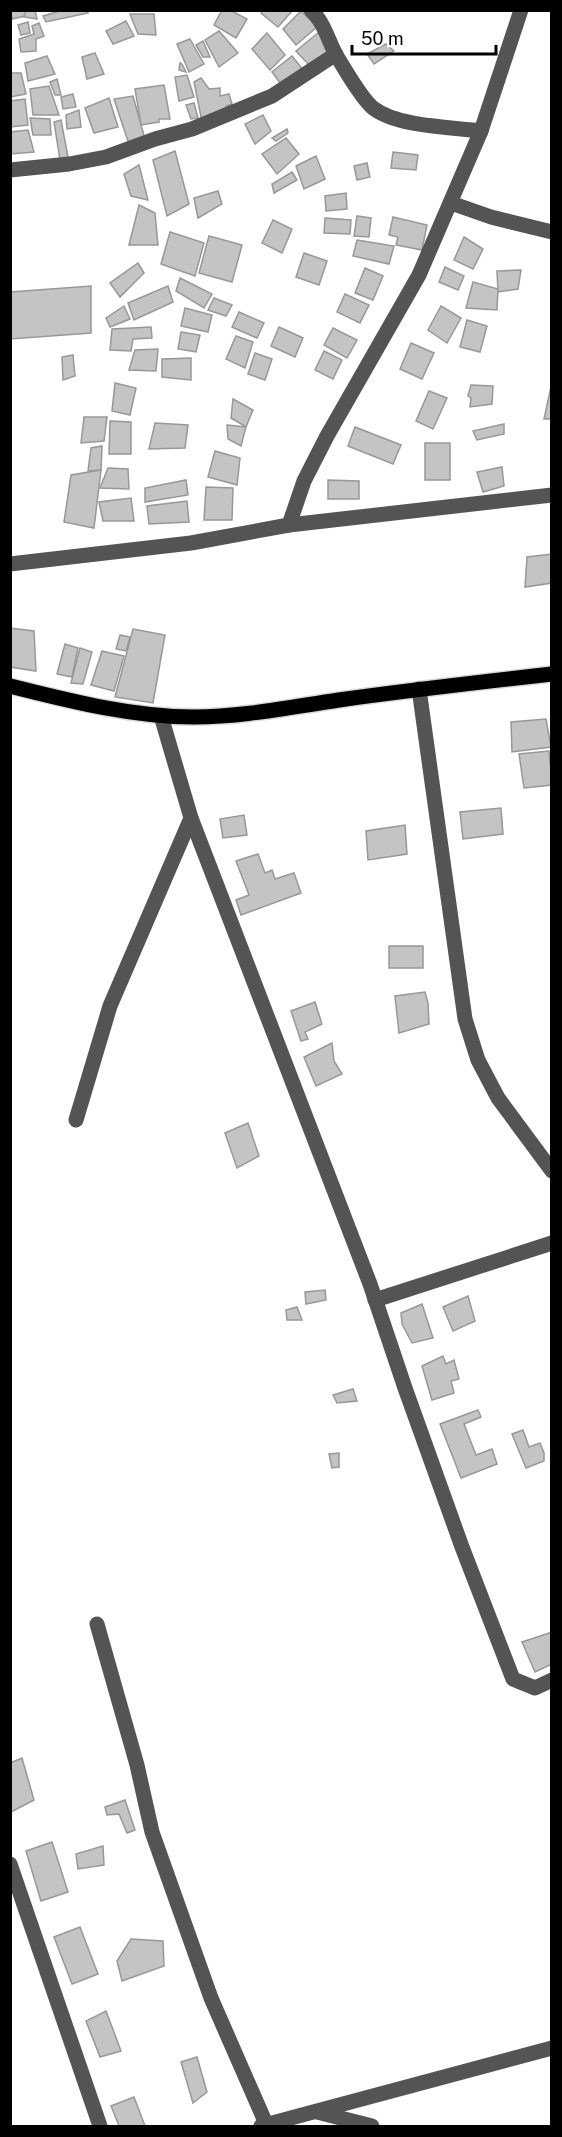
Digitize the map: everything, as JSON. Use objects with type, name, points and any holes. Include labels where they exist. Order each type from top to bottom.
[{"type":"main road","points":[[10,686],[71,701],[161,716],[195,717],[233,715],[419,689],[552,674]]},
{"type":"street","points":[[311,10],[322,25],[336,54],[366,100],[374,108],[408,122],[481,131]]},
{"type":"street","points":[[289,525],[304,481],[322,445],[419,275],[481,131],[521,10]]},
{"type":"street","points":[[10,170],[69,165],[106,157],[155,139],[192,129],[272,96],[336,54]]},
{"type":"street","points":[[451,203],[491,217],[552,232]]},
{"type":"street","points":[[10,564],[191,543],[289,525],[552,495]]},
{"type":"street","points":[[419,689],[465,1019],[478,1060],[498,1098],[552,1171]]},
{"type":"street","points":[[161,716],[191,818],[375,1300],[462,1547],[513,1678],[535,1688],[552,1680]]},
{"type":"street","points":[[76,1120],[110,1006],[191,818]]},
{"type":"street","points":[[375,1300],[552,1244]]},
{"type":"street","points":[[97,1624],[137,1765],[152,1832],[211,1998],[265,2126],[552,2048]]},
{"type":"street","points":[[10,1864],[100,2127]]},
{"type":"street","points":[[314,2111],[372,2127]]},
{"type":"building","points":[[10,10],[33,10],[34,14],[12,19]]},
{"type":"building","points":[[26,10],[35,10],[37,19],[24,17]]},
{"type":"building","points":[[63,10],[86,10],[88,13],[46,22],[43,16]]},
{"type":"building","points":[[222,10],[230,10],[247,19],[236,38],[214,25]]},
{"type":"building","points":[[263,10],[293,10],[278,27],[261,13]]},
{"type":"building","points":[[301,11],[317,27],[296,45],[283,29]]},
{"type":"building","points":[[130,14],[154,14],[156,35],[138,34]]},
{"type":"building","points":[[126,21],[134,36],[113,44],[106,31]]},
{"type":"building","points":[[28,22],[30,33],[21,35],[18,25]]},
{"type":"building","points":[[39,23],[44,36],[36,39],[36,51],[21,52],[19,39],[34,34],[32,26]]},
{"type":"building","points":[[219,31],[238,53],[219,67],[205,40]]},
{"type":"building","points":[[319,32],[334,52],[311,67],[296,51]]},
{"type":"building","points":[[267,33],[285,55],[270,70],[252,49]]},
{"type":"building","points":[[190,39],[204,64],[189,72],[177,44]]},
{"type":"building","points":[[203,41],[210,57],[203,57],[196,45]]},
{"type":"building","points":[[386,44],[394,51],[374,64],[367,54]]},
{"type":"building","points":[[95,53],[104,74],[87,79],[82,57]]},
{"type":"building","points":[[47,56],[55,74],[28,81],[25,63]]},
{"type":"building","points":[[292,56],[305,72],[283,87],[272,72]]},
{"type":"building","points":[[180,63],[182,64],[186,72],[179,70]]},
{"type":"building","points":[[10,73],[21,73],[26,94],[10,97]]},
{"type":"building","points":[[187,75],[194,97],[179,101],[175,77]]},
{"type":"building","points":[[201,78],[209,89],[220,88],[220,96],[229,94],[232,104],[226,106],[227,110],[202,122],[194,82]]},
{"type":"building","points":[[57,79],[61,95],[55,95],[50,82]]},
{"type":"building","points":[[164,85],[170,119],[159,119],[159,122],[141,125],[135,89]]},
{"type":"building","points":[[49,86],[59,115],[33,115],[30,89]]},
{"type":"building","points":[[73,94],[76,107],[63,109],[61,97]]},
{"type":"building","points":[[133,96],[145,139],[129,144],[114,99]]},
{"type":"building","points":[[109,98],[118,127],[94,133],[85,108]]},
{"type":"building","points":[[25,99],[28,125],[10,127],[10,101]]},
{"type":"building","points":[[194,103],[198,118],[191,119],[186,105]]},
{"type":"building","points":[[79,110],[81,127],[67,129],[66,115]]},
{"type":"building","points":[[263,115],[271,131],[255,144],[245,124]]},
{"type":"building","points":[[30,118],[50,119],[51,135],[33,135]]},
{"type":"building","points":[[61,120],[68,157],[60,160],[54,122]]},
{"type":"building","points":[[287,129],[288,133],[276,141],[272,138]]},
{"type":"building","points":[[28,130],[34,152],[10,154],[10,132]]},
{"type":"building","points":[[286,138],[299,154],[277,174],[262,154]]},
{"type":"building","points":[[175,151],[189,204],[167,216],[153,160]]},
{"type":"building","points":[[393,152],[418,155],[416,170],[391,168]]},
{"type":"building","points":[[316,156],[325,179],[304,189],[296,166]]},
{"type":"building","points":[[367,163],[370,177],[357,180],[354,166]]},
{"type":"building","points":[[139,165],[148,200],[131,196],[124,174]]},
{"type":"building","points":[[292,172],[297,180],[274,193],[272,184]]},
{"type":"building","points":[[218,191],[222,204],[198,218],[194,198]]},
{"type":"building","points":[[346,193],[347,209],[326,211],[325,196]]},
{"type":"building","points":[[139,205],[155,213],[158,245],[129,245]]},
{"type":"building","points":[[357,216],[371,218],[369,237],[354,236]]},
{"type":"building","points":[[393,217],[427,225],[422,250],[396,245],[398,237],[389,235]]},
{"type":"building","points":[[325,218],[351,220],[350,234],[324,233]]},
{"type":"building","points":[[273,220],[292,229],[282,253],[262,243]]},
{"type":"building","points":[[170,232],[204,243],[195,276],[161,264]]},
{"type":"building","points":[[209,236],[242,245],[232,282],[199,273]]},
{"type":"building","points":[[464,237],[483,249],[473,269],[454,260]]},
{"type":"building","points":[[357,240],[394,246],[389,264],[353,256]]},
{"type":"building","points":[[304,253],[327,261],[319,285],[296,277]]},
{"type":"building","points":[[138,263],[144,273],[120,297],[110,283]]},
{"type":"building","points":[[445,267],[464,276],[458,290],[439,282]]},
{"type":"building","points":[[365,268],[383,276],[373,300],[355,293]]},
{"type":"building","points":[[521,270],[518,289],[498,292],[497,271]]},
{"type":"building","points":[[180,278],[212,294],[204,308],[176,291]]},
{"type":"building","points":[[473,282],[498,289],[497,310],[466,308]]},
{"type":"building","points":[[91,286],[91,333],[10,339],[10,292]]},
{"type":"building","points":[[168,286],[173,302],[134,320],[128,303]]},
{"type":"building","points":[[345,294],[369,305],[360,323],[337,312]]},
{"type":"building","points":[[214,298],[232,305],[226,316],[208,310]]},
{"type":"building","points":[[124,306],[130,319],[110,327],[106,318]]},
{"type":"building","points":[[441,306],[461,318],[447,343],[428,330]]},
{"type":"building","points":[[185,308],[212,315],[208,332],[181,326]]},
{"type":"building","points":[[239,312],[264,323],[257,338],[232,327]]},
{"type":"building","points":[[467,320],[487,326],[480,352],[460,347]]},
{"type":"building","points":[[151,327],[152,338],[133,339],[131,351],[110,350],[112,329]]},
{"type":"building","points":[[279,327],[303,338],[295,357],[271,346]]},
{"type":"building","points":[[333,328],[357,340],[347,358],[324,345]]},
{"type":"building","points":[[181,332],[200,335],[196,352],[178,349]]},
{"type":"building","points":[[236,336],[253,342],[245,368],[226,359]]},
{"type":"building","points":[[411,343],[434,353],[422,379],[400,369]]},
{"type":"building","points":[[158,349],[156,371],[129,370],[135,350]]},
{"type":"building","points":[[324,351],[342,360],[333,379],[315,370]]},
{"type":"building","points":[[255,353],[272,359],[265,380],[248,374]]},
{"type":"building","points":[[73,355],[75,376],[63,380],[62,357]]},
{"type":"building","points":[[191,358],[191,380],[162,377],[162,359]]},
{"type":"building","points":[[552,382],[552,419],[544,419]]},
{"type":"building","points":[[115,383],[136,388],[130,415],[112,411]]},
{"type":"building","points":[[471,385],[493,386],[492,404],[470,407],[471,398],[468,396]]},
{"type":"building","points":[[429,391],[447,398],[433,429],[416,421]]},
{"type":"building","points":[[233,399],[253,410],[246,427],[231,418]]},
{"type":"building","points":[[84,417],[107,417],[104,441],[81,443]]},
{"type":"building","points":[[110,421],[131,422],[131,454],[109,454]]},
{"type":"building","points":[[155,423],[188,425],[185,448],[149,449]]},
{"type":"building","points":[[504,424],[504,434],[477,440],[473,431]]},
{"type":"building","points":[[227,425],[246,427],[241,446],[228,439]]},
{"type":"building","points":[[355,427],[401,445],[393,464],[348,446]]},
{"type":"building","points":[[425,443],[450,443],[450,480],[425,480]]},
{"type":"building","points":[[102,446],[101,470],[88,471],[91,448]]},
{"type":"building","points":[[215,451],[240,458],[237,485],[208,477]]},
{"type":"building","points":[[502,467],[504,486],[483,492],[477,472]]},
{"type":"building","points":[[108,468],[128,469],[129,489],[100,488]]},
{"type":"building","points":[[101,470],[94,528],[64,522],[71,475]]},
{"type":"building","points":[[186,480],[188,495],[145,502],[145,488]]},
{"type":"building","points":[[328,480],[359,481],[359,499],[328,499]]},
{"type":"building","points":[[206,487],[233,488],[232,520],[204,520]]},
{"type":"building","points":[[131,498],[134,521],[103,521],[99,502]]},
{"type":"building","points":[[187,501],[189,522],[149,524],[147,506]]},
{"type":"building","points":[[552,554],[552,583],[525,587],[527,557]]},
{"type":"building","points":[[10,628],[34,631],[36,671],[10,667]]},
{"type":"building","points":[[133,629],[165,635],[153,703],[115,697]]},
{"type":"building","points":[[120,635],[130,637],[126,651],[116,649]]},
{"type":"building","points":[[65,644],[78,648],[72,677],[57,674]]},
{"type":"building","points":[[80,648],[92,652],[83,684],[71,683]]},
{"type":"building","points":[[102,651],[124,656],[114,691],[91,685]]},
{"type":"building","points":[[546,719],[551,747],[512,752],[511,722]]},
{"type":"building","points":[[549,751],[552,785],[524,788],[519,754]]},
{"type":"building","points":[[501,808],[503,834],[463,839],[460,812]]},
{"type":"building","points":[[244,815],[247,835],[223,838],[220,819]]},
{"type":"building","points":[[405,825],[407,854],[368,860],[366,831]]},
{"type":"building","points":[[258,854],[265,873],[272,870],[275,879],[294,873],[301,893],[241,915],[236,900],[249,895],[236,861]]},
{"type":"building","points":[[389,946],[423,946],[423,968],[389,968]]},
{"type":"building","points":[[425,992],[429,1024],[399,1033],[395,996]]},
{"type":"building","points":[[315,1002],[322,1024],[305,1032],[308,1039],[301,1041],[291,1011]]},
{"type":"building","points":[[332,1043],[334,1061],[342,1074],[316,1086],[304,1057]]},
{"type":"building","points":[[248,1123],[259,1156],[237,1168],[225,1133]]},
{"type":"building","points":[[325,1290],[326,1300],[306,1304],[305,1292]]},
{"type":"building","points":[[468,1296],[475,1321],[453,1331],[443,1307]]},
{"type":"building","points":[[422,1304],[433,1338],[412,1343],[402,1324],[401,1313]]},
{"type":"building","points":[[297,1307],[302,1320],[287,1320],[286,1310]]},
{"type":"building","points":[[443,1356],[446,1364],[454,1360],[459,1379],[451,1381],[454,1393],[432,1400],[422,1366]]},
{"type":"building","points":[[353,1389],[357,1401],[337,1403],[333,1395]]},
{"type":"building","points":[[478,1410],[481,1417],[464,1424],[476,1455],[492,1449],[497,1464],[461,1478],[440,1424]]},
{"type":"building","points":[[523,1430],[529,1447],[540,1443],[544,1453],[544,1461],[526,1468],[512,1434]]},
{"type":"building","points":[[339,1453],[339,1467],[332,1468],[329,1454]]},
{"type":"building","points":[[552,1632],[552,1664],[535,1672],[522,1642]]},
{"type":"building","points":[[22,1758],[34,1800],[11,1812],[10,1763]]},
{"type":"building","points":[[125,1800],[135,1830],[127,1833],[119,1814],[107,1815],[105,1807]]},
{"type":"building","points":[[52,1842],[68,1892],[41,1901],[26,1851]]},
{"type":"building","points":[[103,1846],[104,1865],[78,1869],[76,1854]]},
{"type":"building","points":[[80,1927],[98,1974],[72,1984],[54,1937]]},
{"type":"building","points":[[131,1939],[163,1941],[164,1966],[122,1981],[117,1961]]},
{"type":"building","points":[[106,2011],[121,2051],[100,2057],[86,2021]]},
{"type":"building","points":[[197,2057],[207,2092],[193,2103],[181,2062]]},
{"type":"building","points":[[134,2097],[145,2126],[119,2126],[111,2106]]}]
